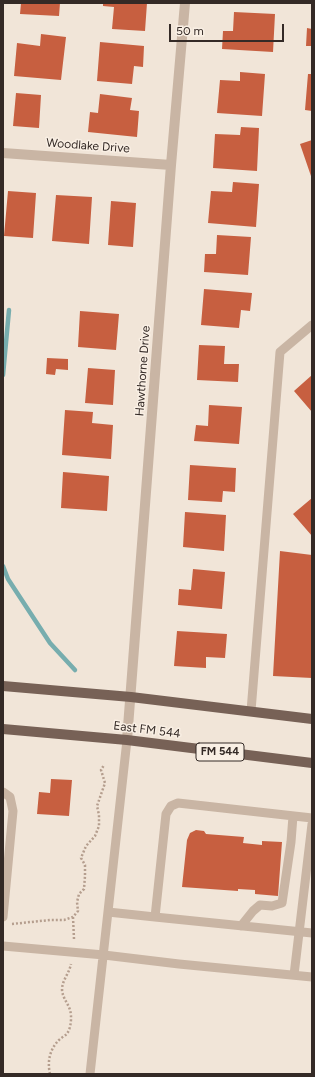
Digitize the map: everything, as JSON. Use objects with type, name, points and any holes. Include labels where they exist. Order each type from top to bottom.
[{"type":"main road","points":[[3,686],[131,697],[312,719]]},
{"type":"main road","name":"East FM 544","points":[[3,729],[127,740],[312,763]]},
{"type":"street","name":"Hawthorne Drive","points":[[127,740],[171,165],[185,3]]},
{"type":"street","name":"Woodlake Drive","points":[[3,153],[171,165]]},
{"type":"lane","points":[[251,711],[280,352],[312,325]]},
{"type":"lane","points":[[90,1074],[127,740]]},
{"type":"lane","points":[[3,792],[10,797],[13,811],[5,868],[3,917]]},
{"type":"lane","points":[[155,917],[166,814],[171,806],[178,803],[312,818]]},
{"type":"lane","points":[[241,926],[260,905],[272,906],[282,903],[291,842],[293,816]]},
{"type":"lane","points":[[294,975],[298,931],[312,824]]},
{"type":"lane","points":[[108,912],[312,933]]},
{"type":"lane","points":[[3,946],[312,977]]},
{"type":"path","points":[[12,924],[64,920],[73,917],[78,910],[77,902],[79,894],[84,889],[85,876],[85,865],[81,858],[86,846],[95,836],[99,826],[97,806],[105,783],[101,770],[104,765]]},
{"type":"path","points":[[73,917],[74,939]]},
{"type":"path","points":[[50,1074],[49,1054],[58,1041],[68,1032],[71,1022],[70,1011],[62,990],[64,978],[70,970],[73,960]]},
{"type":"building","points":[[21,3],[60,3],[59,16],[20,14]]},
{"type":"building","points":[[103,3],[147,3],[145,31],[112,29],[114,7],[103,6]]},
{"type":"building","points":[[234,12],[275,14],[273,52],[222,49],[223,31],[233,31]]},
{"type":"building","points":[[307,28],[312,29],[312,46],[306,46]]},
{"type":"building","points":[[41,34],[66,37],[61,80],[14,76],[17,43],[40,46]]},
{"type":"building","points":[[100,42],[144,46],[143,67],[134,66],[132,84],[97,81]]},
{"type":"building","points":[[240,72],[265,74],[262,116],[217,113],[220,80],[240,81]]},
{"type":"building","points":[[308,74],[312,74],[312,111],[305,110]]},
{"type":"building","points":[[16,93],[41,95],[39,128],[13,126]]},
{"type":"building","points":[[100,94],[132,98],[130,110],[139,111],[137,137],[88,132],[90,112],[98,113]]},
{"type":"building","points":[[241,127],[259,128],[257,171],[213,168],[215,134],[240,135]]},
{"type":"building","points":[[312,140],[312,179],[300,144]]},
{"type":"building","points":[[233,182],[259,184],[256,227],[208,223],[211,191],[232,192]]},
{"type":"building","points":[[8,191],[36,193],[33,238],[4,236]]},
{"type":"building","points":[[56,195],[92,197],[89,244],[52,241]]},
{"type":"building","points":[[111,201],[136,203],[133,247],[108,245]]},
{"type":"building","points":[[217,235],[251,237],[248,275],[204,272],[205,254],[216,254]]},
{"type":"building","points":[[204,289],[252,293],[250,311],[241,310],[239,328],[201,325]]},
{"type":"building","points":[[80,311],[119,314],[116,350],[78,347]]},
{"type":"building","points":[[199,345],[225,346],[224,364],[239,364],[238,382],[197,380]]},
{"type":"building","points":[[47,358],[68,359],[68,370],[56,369],[55,375],[46,374]]},
{"type":"building","points":[[88,368],[115,370],[113,405],[85,403]]},
{"type":"building","points":[[312,375],[312,412],[294,391]]},
{"type":"building","points":[[209,405],[242,407],[239,444],[194,441],[196,425],[208,426]]},
{"type":"building","points":[[65,410],[93,412],[92,423],[113,425],[111,459],[62,455]]},
{"type":"building","points":[[190,465],[236,468],[235,492],[223,491],[222,502],[188,500]]},
{"type":"building","points":[[63,472],[109,476],[107,511],[61,508]]},
{"type":"building","points":[[312,498],[312,536],[293,514]]},
{"type":"building","points":[[185,512],[226,515],[224,551],[183,547]]},
{"type":"building","points":[[280,551],[312,555],[312,678],[273,676]]},
{"type":"building","points":[[193,569],[225,572],[222,609],[178,605],[179,589],[191,590]]},
{"type":"building","points":[[177,631],[227,634],[225,658],[206,657],[206,668],[174,666]]},
{"type":"building","points":[[51,779],[72,780],[69,816],[37,814],[39,792],[50,793]]},
{"type":"building","points":[[196,830],[204,831],[206,834],[244,837],[243,843],[262,845],[262,841],[282,842],[278,896],[255,894],[255,890],[238,889],[238,891],[182,887],[187,840],[190,833]]},
{"type":"waterway","points":[[3,375],[9,310]]},
{"type":"waterway","points":[[3,566],[8,579],[50,643],[75,670]]}]
